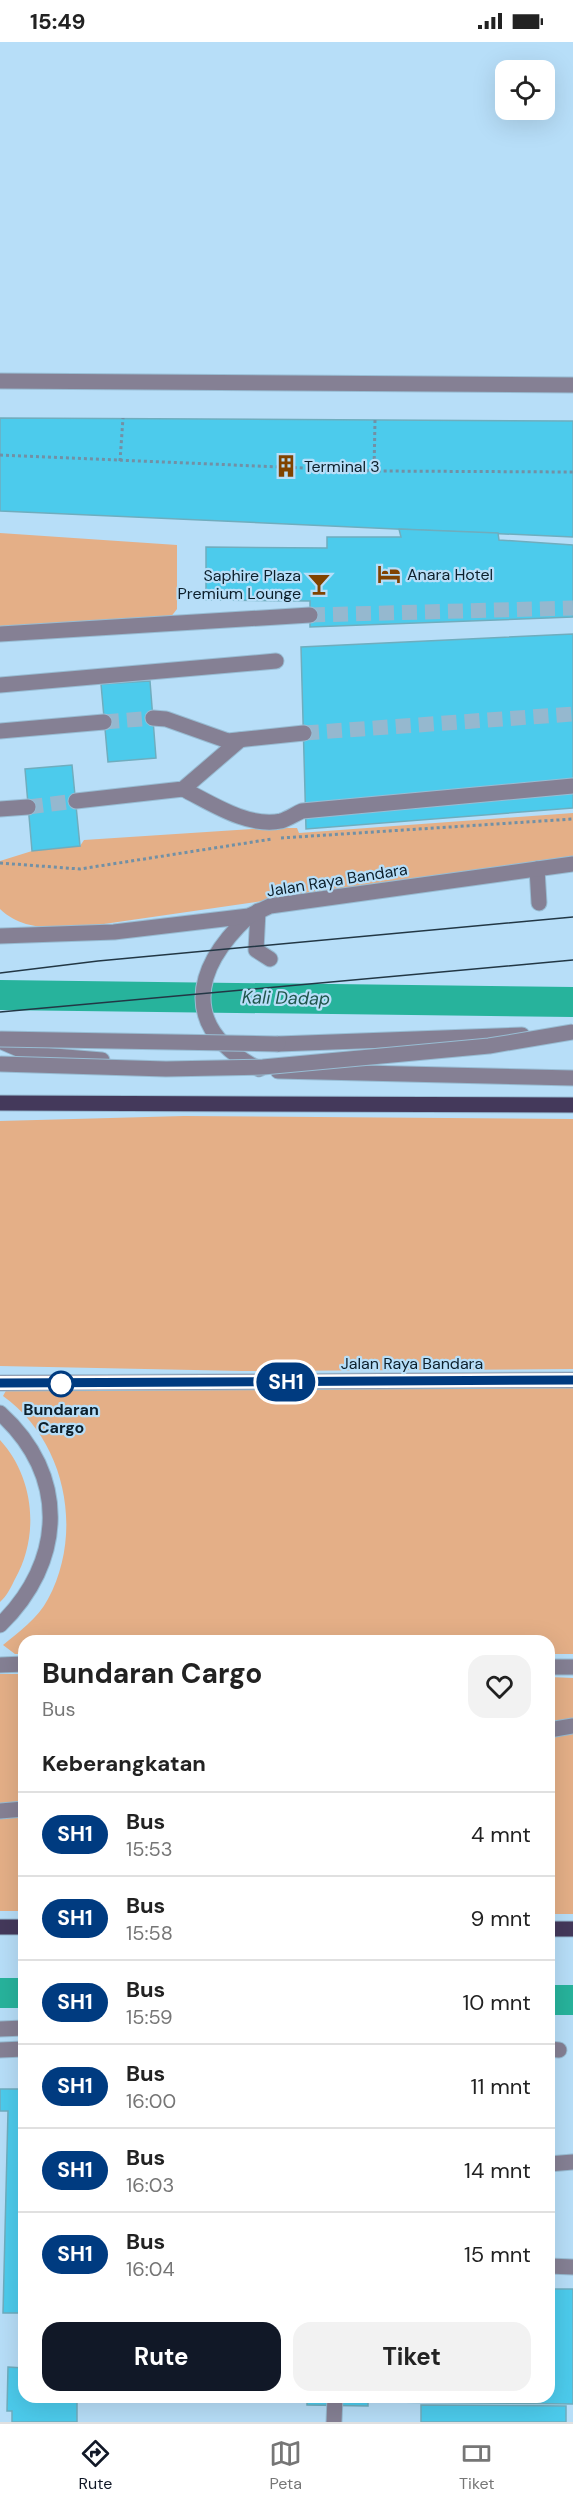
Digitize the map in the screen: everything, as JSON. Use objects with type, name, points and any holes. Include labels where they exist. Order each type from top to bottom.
[{"type":"main road","points":[[0,1103],[573,1105]]},
{"type":"main road","points":[[0,1927],[18,1927]]},
{"type":"main road","points":[[555,1929],[573,1929]]},
{"type":"street","points":[[0,381],[573,385]]},
{"type":"street","points":[[0,634],[310,615]]},
{"type":"street","points":[[0,685],[276,661]]},
{"type":"street","points":[[153,718],[166,719],[220,740],[304,733]]},
{"type":"street","points":[[0,731],[104,722]]},
{"type":"street","points":[[183,789],[240,740]]},
{"type":"street","points":[[76,801],[183,789],[218,807],[256,821],[281,821],[302,811],[573,786]]},
{"type":"street","points":[[0,809],[28,807]]},
{"type":"street","name":"Jalan Raya Bandara","points":[[4,934],[114,932],[253,914],[270,906],[573,864]]},
{"type":"street","points":[[537,869],[539,903]]},
{"type":"street","points":[[253,914],[256,950],[270,959]]},
{"type":"street","points":[[253,914],[226,940],[213,959],[202,990],[205,1012],[214,1035],[231,1054],[262,1071]]},
{"type":"street","points":[[0,1040],[278,1044],[573,1033]]},
{"type":"street","points":[[0,1064],[166,1069],[263,1067],[489,1046],[573,1033]]},
{"type":"street","points":[[0,1040],[30,1054],[47,1057],[262,1071],[573,1078]]},
{"type":"street","name":"Jalan Raya Bandara","points":[[0,1383],[573,1380]]},
{"type":"street","points":[[0,1413],[22,1437],[36,1460],[47,1488],[50,1512],[46,1551],[39,1573],[19,1606],[0,1625]]},
{"type":"street","points":[[0,1665],[18,1664]]},
{"type":"street","points":[[555,1667],[573,1667]]},
{"type":"street","points":[[555,1729],[573,1726]]},
{"type":"street","points":[[0,1811],[18,1810]]},
{"type":"street","points":[[0,2029],[18,2028]]},
{"type":"street","points":[[0,2050],[18,2049]]},
{"type":"street","points":[[555,2164],[573,2162]]},
{"type":"street","points":[[555,2266],[573,2266]]},
{"type":"street","points":[[334,2422],[335,2403]]},
{"type":"path","points":[[120,460],[123,418]]},
{"type":"path","points":[[374,471],[375,420]]},
{"type":"path","points":[[0,456],[374,471],[573,472]]},
{"type":"path","points":[[0,863],[80,869],[277,839],[573,819]]},
{"type":"shaded area","points":[[0,533],[177,545],[177,609],[170,618],[0,629]]},
{"type":"shaded area","points":[[573,813],[573,856],[90,926],[42,927],[31,925],[10,917],[0,909],[0,861],[32,851],[80,846],[84,840],[269,828],[297,828],[299,833]]},
{"type":"shaded area","points":[[184,1116],[573,1119],[573,1369],[242,1371],[0,1366],[0,1121]]},
{"type":"shaded area","points":[[8,1387],[573,1388],[573,1654],[555,1654],[555,1635],[18,1635],[18,1654],[15,1654],[3,1645],[34,1618],[48,1599],[59,1573],[65,1545],[66,1517],[63,1489],[42,1437],[24,1415],[3,1396]]},
{"type":"shaded area","points":[[0,1440],[20,1471],[30,1507],[30,1525],[23,1562],[9,1591],[0,1602]]},
{"type":"shaded area","points":[[0,1674],[18,1674],[18,1911],[0,1911]]},
{"type":"shaded area","points":[[555,1677],[573,1678],[573,1914],[555,1914]]},
{"type":"building","name":"Terminal 3","points":[[0,418],[573,421],[573,537],[0,511]]},
{"type":"building","name":"Anara Hotel","points":[[399,529],[498,533],[499,540],[573,545],[573,617],[310,627],[310,601],[206,600],[206,547],[327,548],[327,537],[401,537]]},
{"type":"building","points":[[573,634],[573,808],[306,829],[301,647]]},
{"type":"building","points":[[150,681],[156,758],[108,762],[101,684]]},
{"type":"building","points":[[72,765],[80,846],[32,851],[25,769]]},
{"type":"building","points":[[0,2089],[18,2089],[18,2313],[3,2313],[8,2111],[0,2111]]},
{"type":"building","points":[[555,2289],[573,2289],[573,2404],[476,2403],[555,2403]]},
{"type":"building","points":[[8,2367],[18,2368],[18,2403],[77,2403],[77,2422],[12,2422],[12,2411],[7,2411]]},
{"type":"building","points":[[307,2403],[368,2403],[368,2406],[307,2405]]},
{"type":"building","points":[[421,2405],[566,2406],[566,2422],[421,2422]]},
{"type":"waterway","name":"Kali Dadap","points":[[0,995],[573,1002]]},
{"type":"waterway","name":"Kali Dadap","points":[[0,1993],[18,1993]]},
{"type":"waterway","name":"Kali Dadap","points":[[555,2000],[573,2000]]},
{"type":"tunnel","points":[[310,615],[573,608]]},
{"type":"tunnel","points":[[304,733],[573,714]]},
{"type":"tunnel","points":[[104,722],[153,718]]},
{"type":"tunnel","points":[[28,807],[76,801]]},
{"type":"tram line","points":[[0,973],[98,961],[573,917]]},
{"type":"tram line","points":[[0,1012],[573,960]]},
{"type":"bus line","name":"SH1","points":[[0,1383],[573,1380]]},
{"type":"place","name":"Terminal 3","points":[[286,466]]},
{"type":"place","name":"Anara Hotel","points":[[389,574]]},
{"type":"place","name":"Saphire Plaza Premium Lounge","points":[[319,584]]},
{"type":"place","name":"Bundaran Cargo","points":[[61,1384]]}]
